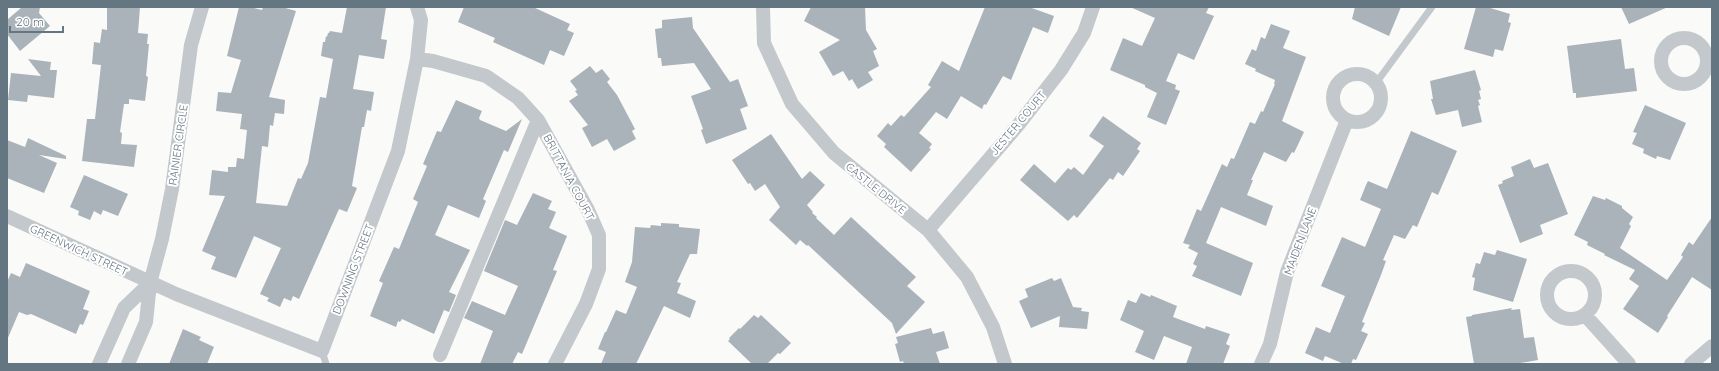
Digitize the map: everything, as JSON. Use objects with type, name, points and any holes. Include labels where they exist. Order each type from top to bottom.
[{"type":"street","name":"RAINIER CIRCLE","points":[[128,364],[146,322],[150,283],[162,239],[172,188],[191,45],[202,7]]},
{"type":"street","name":"DOWNING STREET","points":[[150,283],[324,358],[398,151],[417,59],[421,20],[417,7]]},
{"type":"street","name":"CASTLE DRIVE","points":[[763,7],[764,43],[792,104],[834,154],[928,230],[967,278],[993,327],[1005,364]]},
{"type":"street","name":"JESTER COURT","points":[[928,230],[1019,124],[1062,70],[1084,33],[1093,7]]},
{"type":"street","name":"BRITTANIA COURT","points":[[417,59],[433,61],[486,76],[518,98],[538,120],[588,210],[600,235],[599,269],[586,304],[555,364]]},
{"type":"street","points":[[1363,74],[1376,83],[1382,98],[1377,113],[1371,118],[1363,122],[1347,120],[1336,110],[1333,102],[1336,87],[1347,76],[1363,74]]},
{"type":"street","points":[[440,355],[538,120]]},
{"type":"street","name":"MAIDEN LANE","points":[[1261,364],[1270,344],[1287,272],[1347,120]]},
{"type":"street","name":"GREENWICH STREET","points":[[7,216],[150,283]]},
{"type":"street","points":[[99,364],[124,308],[150,283]]},
{"type":"street","points":[[1585,314],[1629,364]]},
{"type":"street","points":[[1691,364],[1712,346]]},
{"type":"lane","points":[[1376,83],[1432,7]]},
{"type":"building","points":[[22,7],[40,7],[39,13],[50,26],[20,51],[7,34],[7,20]]},
{"type":"building","points":[[107,7],[140,7],[138,33],[148,34],[147,44],[149,44],[146,76],[148,77],[145,101],[129,99],[129,104],[124,104],[120,132],[122,133],[121,144],[137,145],[134,167],[82,161],[87,119],[95,119],[101,65],[92,64],[94,42],[100,43],[102,29],[107,30]]},
{"type":"building","points":[[239,7],[250,7],[262,10],[263,7],[282,7],[296,11],[269,97],[285,100],[284,114],[275,113],[273,126],[270,125],[268,147],[262,146],[256,203],[287,206],[298,178],[301,179],[308,163],[320,97],[326,98],[333,59],[321,56],[323,42],[325,42],[326,36],[327,37],[330,31],[342,33],[347,7],[386,7],[381,39],[387,40],[384,59],[359,55],[353,89],[374,92],[371,111],[367,110],[364,127],[362,127],[352,186],[357,188],[347,212],[339,209],[299,299],[293,296],[291,301],[284,298],[280,307],[267,301],[269,298],[260,294],[281,248],[254,236],[236,278],[211,269],[216,257],[202,251],[225,196],[209,195],[212,170],[228,172],[228,167],[236,167],[237,158],[244,159],[247,130],[240,129],[242,114],[216,111],[218,92],[231,93],[241,60],[227,56]]},
{"type":"building","points":[[464,7],[533,7],[570,24],[567,30],[574,33],[564,56],[550,50],[544,65],[493,42],[495,38],[458,22]]},
{"type":"building","points":[[811,7],[865,7],[866,30],[877,49],[873,51],[879,66],[868,72],[873,80],[858,89],[852,79],[849,81],[843,71],[833,76],[819,52],[840,40],[804,21]]},
{"type":"building","points":[[985,7],[1029,7],[1054,16],[1048,33],[1033,27],[1011,80],[1003,76],[986,105],[984,104],[982,109],[961,96],[947,119],[936,112],[919,133],[932,144],[929,148],[931,149],[911,172],[884,147],[886,144],[877,136],[888,123],[891,126],[901,115],[904,117],[931,87],[928,85],[942,61],[959,71]]},
{"type":"building","points":[[1130,7],[1209,7],[1206,13],[1214,16],[1194,60],[1178,53],[1166,81],[1176,85],[1175,89],[1180,91],[1166,125],[1147,117],[1157,93],[1145,87],[1145,85],[1110,70],[1123,38],[1142,46],[1155,18]]},
{"type":"building","points":[[1355,7],[1401,7],[1389,36],[1352,19]]},
{"type":"building","points":[[1476,7],[1487,7],[1510,14],[1508,22],[1511,23],[1503,51],[1495,49],[1493,57],[1464,49]]},
{"type":"building","points":[[1621,7],[1668,7],[1629,24]]},
{"type":"building","points":[[692,17],[693,28],[730,82],[738,79],[748,106],[740,109],[747,129],[706,144],[701,130],[703,129],[691,96],[711,89],[694,63],[662,66],[661,58],[658,58],[655,29],[662,28],[662,20]]},
{"type":"building","points":[[1271,24],[1290,31],[1283,48],[1306,57],[1282,121],[1304,132],[1294,153],[1292,152],[1286,162],[1264,152],[1251,180],[1253,180],[1247,195],[1273,206],[1266,226],[1221,207],[1206,243],[1253,263],[1241,296],[1192,276],[1197,266],[1193,264],[1198,253],[1188,248],[1190,245],[1183,243],[1197,209],[1201,211],[1222,164],[1227,167],[1231,158],[1234,159],[1250,122],[1255,124],[1261,111],[1263,112],[1275,84],[1275,80],[1255,71],[1256,69],[1245,64],[1252,49],[1256,51],[1261,37],[1265,39]]},
{"type":"building","points":[[1621,39],[1625,69],[1634,68],[1637,91],[1576,98],[1576,93],[1573,93],[1567,46]]},
{"type":"building","points":[[28,59],[51,62],[50,70],[57,70],[54,98],[28,95],[27,102],[8,100],[11,73],[41,76]]},
{"type":"building","points":[[590,66],[596,73],[602,69],[610,79],[607,82],[617,95],[635,129],[632,131],[636,139],[614,151],[607,139],[592,147],[582,128],[588,125],[569,101],[578,95],[575,91],[577,90],[570,81]]},
{"type":"building","points":[[1475,70],[1481,90],[1479,91],[1481,99],[1478,100],[1480,105],[1478,106],[1482,122],[1462,127],[1458,110],[1436,115],[1431,99],[1433,99],[1430,81]]},
{"type":"building","points":[[456,100],[482,111],[479,118],[480,120],[506,131],[522,119],[508,152],[504,150],[483,199],[486,201],[479,218],[448,205],[435,235],[470,250],[449,292],[456,295],[449,312],[444,310],[434,334],[402,319],[400,322],[398,321],[396,327],[370,316],[383,283],[379,281],[394,247],[399,249],[418,202],[413,199],[427,166],[423,164],[437,131],[441,132]]},
{"type":"building","points":[[1645,105],[1686,123],[1670,160],[1657,156],[1656,159],[1643,153],[1644,149],[1632,144],[1637,133],[1633,132]]},
{"type":"building","points":[[1103,116],[1141,143],[1137,149],[1140,151],[1123,176],[1118,172],[1113,180],[1110,178],[1077,218],[1074,215],[1068,221],[1020,180],[1034,164],[1055,183],[1068,168],[1071,170],[1074,167],[1083,175],[1104,146],[1089,136]]},
{"type":"building","points":[[1411,131],[1457,151],[1438,195],[1432,192],[1417,227],[1413,225],[1405,239],[1394,235],[1383,260],[1386,261],[1362,322],[1365,323],[1361,331],[1368,334],[1356,360],[1353,359],[1351,364],[1344,364],[1325,356],[1323,361],[1305,353],[1316,327],[1330,333],[1345,296],[1321,286],[1342,237],[1365,247],[1381,209],[1360,200],[1368,181],[1387,189]]},
{"type":"building","points":[[771,134],[802,179],[810,171],[825,185],[807,205],[813,212],[812,213],[817,217],[816,218],[834,235],[851,217],[916,277],[907,286],[925,302],[896,334],[892,323],[808,245],[807,246],[800,240],[796,245],[769,220],[780,207],[765,184],[755,191],[750,183],[748,184],[732,160]]},
{"type":"building","points":[[28,138],[66,156],[66,159],[39,155],[57,163],[44,193],[7,178],[7,140],[25,147]]},
{"type":"building","points":[[1530,159],[1534,168],[1548,163],[1568,214],[1540,225],[1543,234],[1520,243],[1498,185],[1503,183],[1502,181],[1514,176],[1511,167]]},
{"type":"building","points":[[84,175],[128,194],[118,216],[103,210],[101,215],[94,211],[90,220],[78,215],[79,211],[70,207]]},
{"type":"building","points":[[533,193],[552,201],[548,209],[556,212],[549,228],[567,236],[553,270],[557,271],[522,354],[518,352],[512,364],[480,364],[493,331],[464,318],[472,301],[505,315],[518,286],[484,271],[505,220],[517,225]]},
{"type":"building","points":[[1593,196],[1605,200],[1606,198],[1622,206],[1622,208],[1633,217],[1629,224],[1631,226],[1620,248],[1667,280],[1683,257],[1681,255],[1689,242],[1693,245],[1712,217],[1712,290],[1692,277],[1658,333],[1623,309],[1639,286],[1629,279],[1635,270],[1604,255],[1605,254],[1587,245],[1588,242],[1574,235]]},
{"type":"building","points":[[661,223],[679,224],[679,227],[700,229],[697,254],[690,254],[677,282],[681,283],[677,293],[696,301],[690,318],[664,306],[636,364],[601,364],[606,352],[598,349],[605,332],[616,310],[626,314],[637,287],[625,282],[632,262],[635,227],[650,228],[651,225],[661,226]]},
{"type":"building","points":[[1497,250],[1527,259],[1513,302],[1473,290],[1475,278],[1472,277],[1476,263],[1480,264],[1484,252],[1495,255]]},
{"type":"building","points":[[26,263],[90,291],[83,309],[89,311],[83,325],[80,324],[76,334],[31,314],[27,315],[19,312],[7,340],[7,282],[11,273],[20,277]]},
{"type":"building","points":[[1052,278],[1054,281],[1061,278],[1073,307],[1082,308],[1081,311],[1089,312],[1087,329],[1059,327],[1060,316],[1031,328],[1019,301],[1028,297],[1025,289]]},
{"type":"building","points":[[1141,293],[1150,297],[1151,295],[1177,306],[1173,317],[1205,329],[1206,326],[1230,334],[1226,344],[1230,346],[1223,364],[1186,364],[1192,347],[1164,336],[1154,360],[1135,352],[1144,331],[1120,320],[1128,300],[1136,303]]},
{"type":"building","points":[[1512,308],[1511,310],[1520,309],[1524,338],[1534,337],[1538,360],[1515,364],[1474,364],[1466,317]]},
{"type":"building","points":[[754,315],[758,318],[761,315],[791,343],[767,364],[752,364],[728,341],[739,328],[740,329]]},
{"type":"building","points":[[931,328],[933,334],[944,331],[949,348],[936,352],[940,364],[904,364],[903,361],[900,362],[895,344],[898,343],[896,337]]},
{"type":"building","points":[[183,329],[201,337],[199,340],[214,347],[207,364],[169,364]]}]
